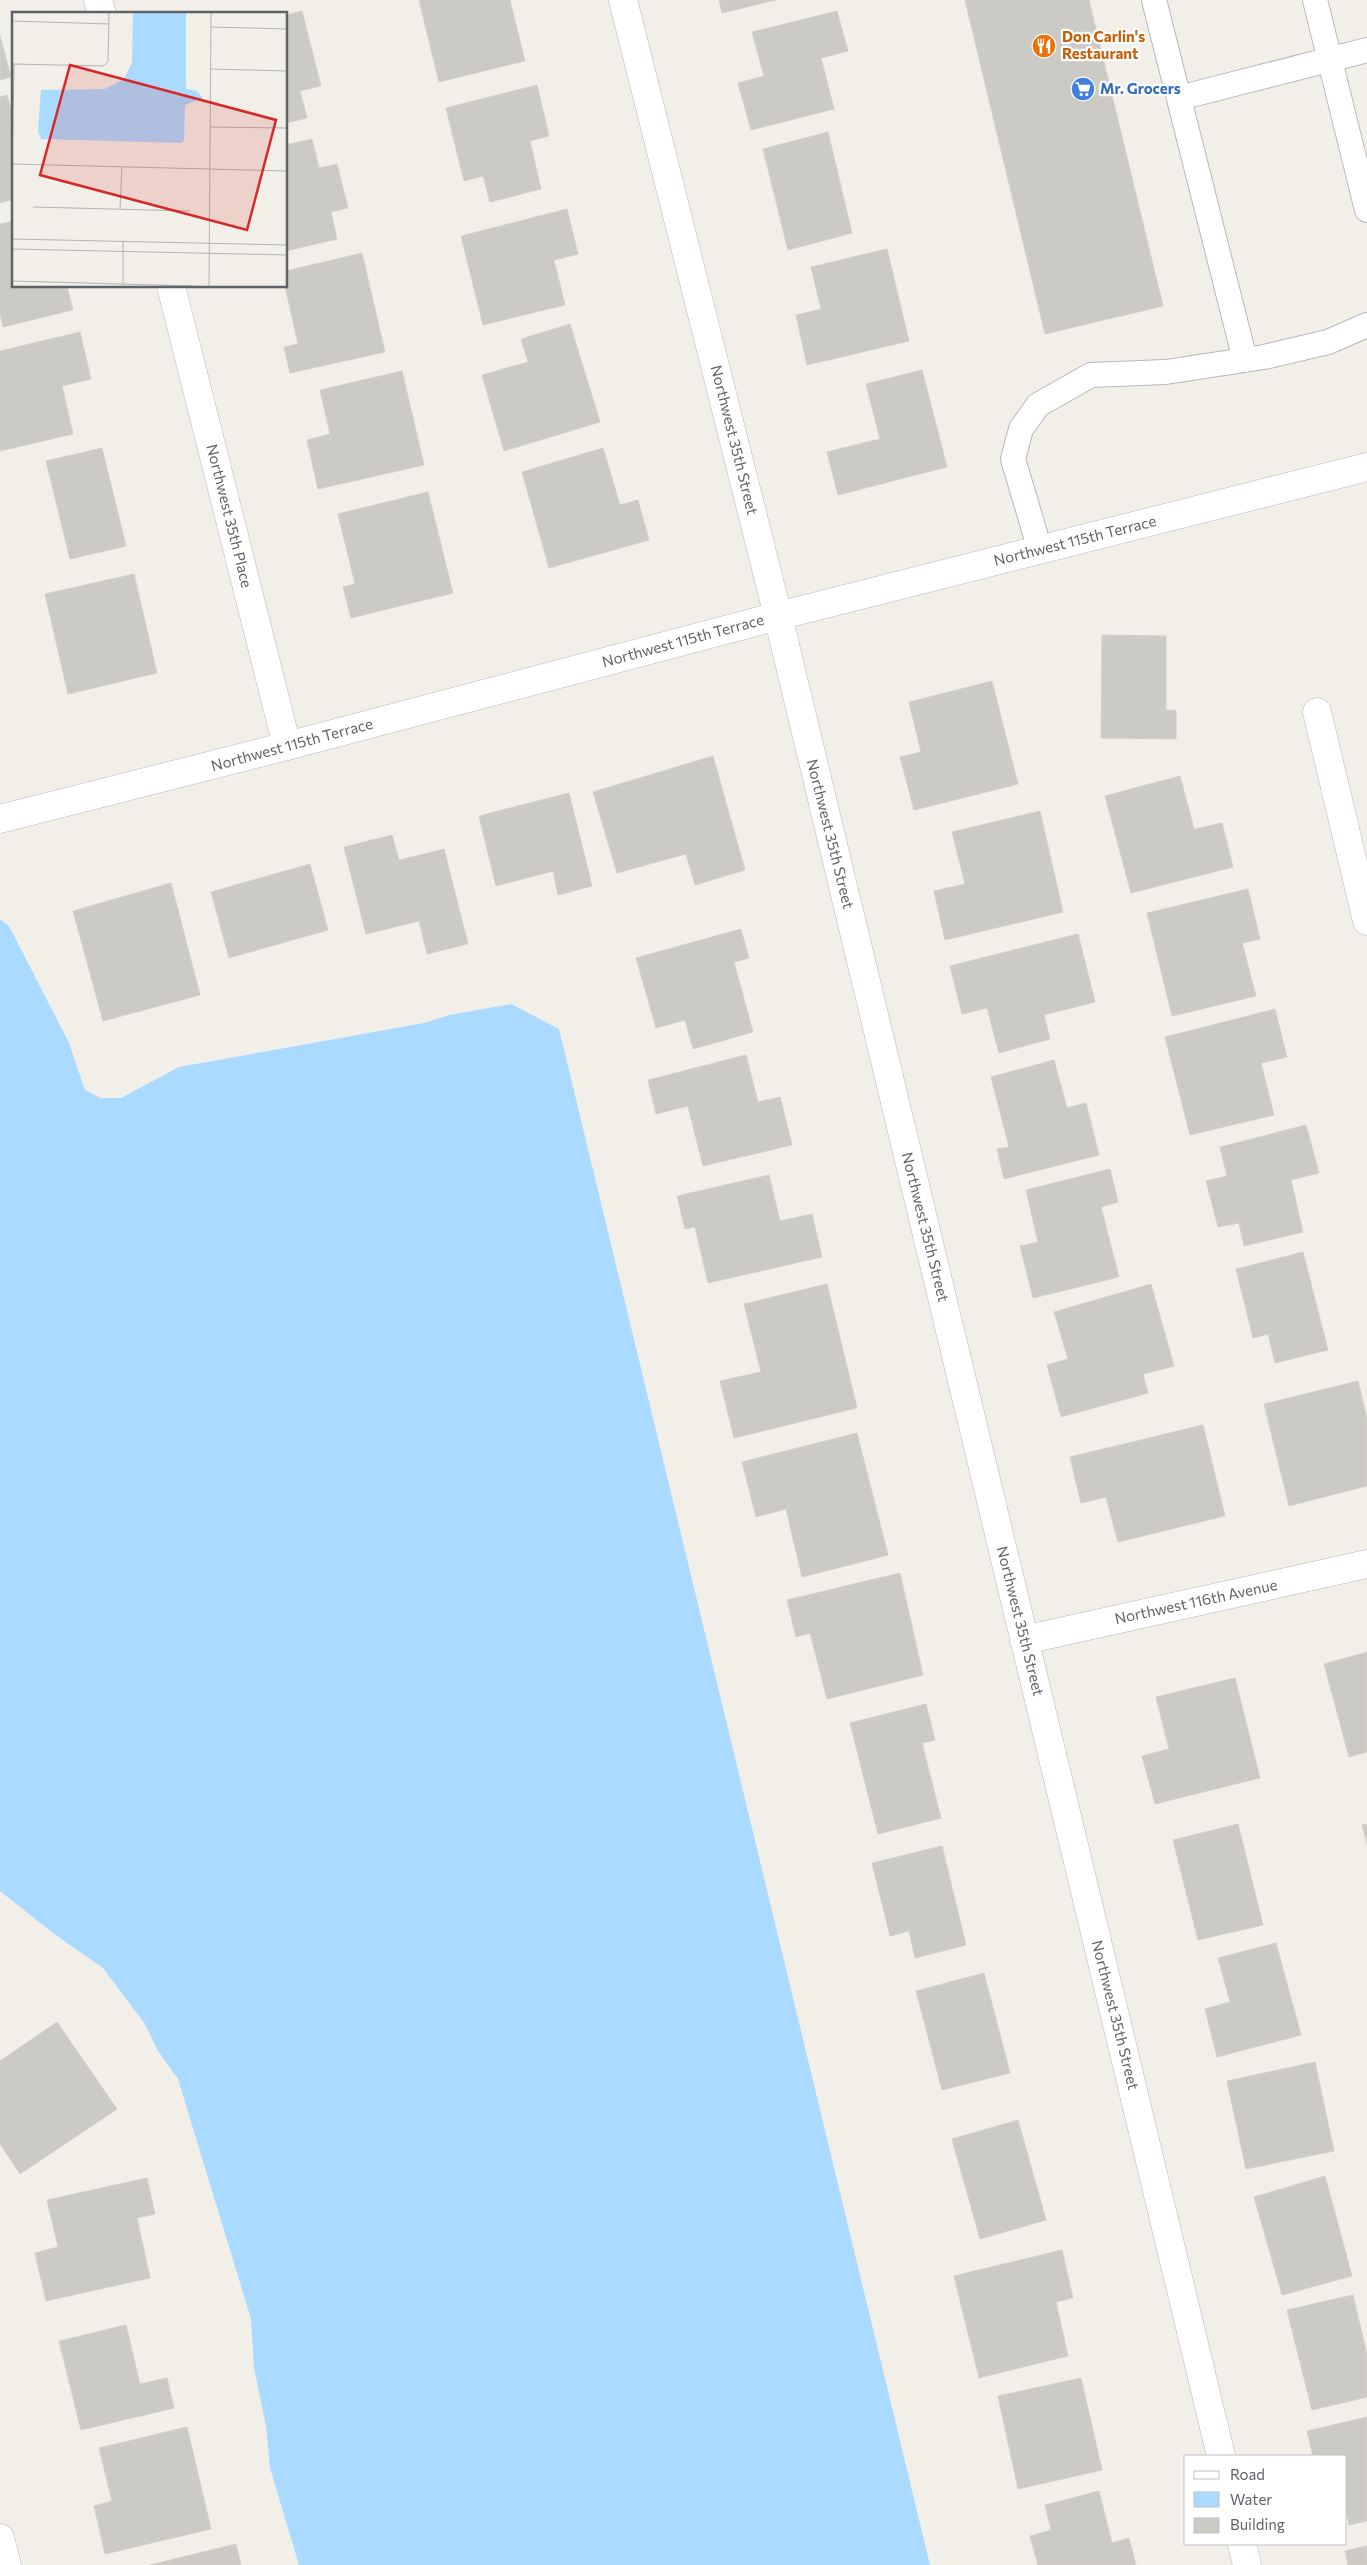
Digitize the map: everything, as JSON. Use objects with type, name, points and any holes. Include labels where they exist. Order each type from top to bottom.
[{"type":"street","name":"Northwest 35th Street","points":[[624,0],[778,616],[1221,2455]]},
{"type":"street","name":"Northwest 35th Place","points":[[172,288],[288,746]]},
{"type":"street","name":"Northwest 115th Terrace","points":[[0,818],[288,746],[778,616],[1367,467]]},
{"type":"street","points":[[1317,712],[1367,921]]},
{"type":"street","name":"Northwest 116th Avenue","points":[[1024,1640],[1367,1564]]},
{"type":"street","points":[[0,2538],[7,2565]]},
{"type":"street","points":[[1242,2545],[1247,2565]]},
{"type":"lane","points":[[1154,0],[1245,360]]},
{"type":"lane","points":[[1315,0],[1367,210]]},
{"type":"lane","points":[[1179,98],[1367,50]]},
{"type":"lane","points":[[1040,550],[1013,458],[1021,429],[1038,405],[1091,375],[1166,372],[1245,360],[1328,342],[1367,325]]},
{"type":"water","points":[[0,919],[9,926],[69,1043],[85,1090],[101,1098],[121,1098],[179,1067],[424,1023],[449,1015],[511,1004],[559,1029],[930,2565],[299,2565],[270,2468],[266,2426],[254,2368],[251,2319],[178,2079],[158,2051],[145,2024],[103,1968],[53,1933],[0,1891]]},
{"type":"building","points":[[419,0],[510,0],[525,61],[439,82]]},
{"type":"building","points":[[719,0],[776,0],[722,13]]},
{"type":"building","points":[[965,0],[1089,0],[1163,306],[1045,334]]},
{"type":"building","points":[[302,11],[321,86],[300,91],[307,118],[288,123],[288,14]]},
{"type":"building","points":[[837,11],[848,51],[821,58],[834,109],[751,130],[738,83],[764,76],[752,32]]},
{"type":"building","points":[[0,36],[11,77],[0,80]]},
{"type":"building","points":[[537,85],[549,136],[530,141],[541,189],[490,202],[483,176],[464,181],[446,108]]},
{"type":"building","points":[[7,95],[12,112],[12,200],[0,203],[0,97]]},
{"type":"building","points":[[828,132],[852,233],[788,250],[763,149]]},
{"type":"building","points":[[312,139],[319,168],[337,164],[348,208],[331,212],[337,239],[288,251],[288,145]]},
{"type":"building","points":[[567,209],[578,254],[554,260],[565,305],[483,325],[461,236]]},
{"type":"building","points":[[12,221],[12,288],[68,288],[73,310],[3,327],[0,314],[0,224]]},
{"type":"building","points":[[887,249],[909,341],[807,365],[796,315],[821,309],[811,267]]},
{"type":"building","points":[[362,253],[385,352],[290,373],[284,347],[298,344],[285,288],[288,288],[288,271]]},
{"type":"building","points":[[570,324],[600,422],[504,451],[482,375],[528,362],[521,339]]},
{"type":"building","points":[[80,332],[91,379],[62,386],[73,434],[0,451],[0,351]]},
{"type":"building","points":[[922,370],[947,467],[838,495],[827,452],[880,439],[866,384]]},
{"type":"building","points":[[402,371],[424,465],[318,489],[307,440],[330,434],[320,390]]},
{"type":"building","points":[[102,448],[126,546],[70,559],[46,461]]},
{"type":"building","points":[[603,448],[620,505],[638,500],[649,540],[549,568],[522,472]]},
{"type":"building","points":[[428,492],[453,593],[351,618],[343,587],[355,584],[338,514]]},
{"type":"building","points":[[134,574],[157,673],[68,694],[45,594]]},
{"type":"building","points":[[1102,635],[1166,636],[1166,710],[1176,710],[1176,739],[1101,738]]},
{"type":"building","points":[[992,681],[1018,784],[914,810],[900,757],[921,752],[909,702]]},
{"type":"building","points":[[713,756],[745,870],[695,885],[686,854],[617,873],[593,792]]},
{"type":"building","points":[[1180,776],[1194,829],[1222,823],[1233,867],[1131,893],[1105,796]]},
{"type":"building","points":[[569,793],[592,886],[558,895],[553,871],[496,886],[479,816]]},
{"type":"building","points":[[1040,811],[1063,912],[945,940],[934,891],[965,884],[952,832]]},
{"type":"building","points":[[392,835],[399,860],[444,849],[468,944],[427,954],[419,921],[366,934],[344,847]]},
{"type":"building","points":[[310,864],[328,930],[229,958],[211,892]]},
{"type":"building","points":[[171,883],[200,995],[103,1021],[73,911]]},
{"type":"building","points":[[1248,889],[1260,939],[1242,943],[1256,996],[1172,1016],[1147,913]]},
{"type":"building","points":[[741,929],[749,958],[734,962],[753,1032],[693,1049],[685,1020],[656,1028],[636,958]]},
{"type":"building","points":[[1078,934],[1095,1002],[1044,1015],[1050,1039],[999,1053],[987,1008],[962,1014],[950,966]]},
{"type":"building","points":[[1275,1009],[1287,1057],[1261,1063],[1274,1115],[1190,1135],[1165,1037]]},
{"type":"building","points":[[746,1055],[758,1102],[780,1097],[792,1145],[703,1166],[688,1106],[656,1114],[648,1080]]},
{"type":"building","points":[[1054,1060],[1067,1108],[1086,1103],[1099,1155],[1004,1179],[997,1149],[1009,1147],[991,1077]]},
{"type":"building","points":[[1306,1125],[1319,1173],[1291,1180],[1303,1232],[1244,1246],[1239,1223],[1218,1227],[1206,1181],[1227,1176],[1220,1147]]},
{"type":"building","points":[[1110,1169],[1118,1202],[1101,1207],[1119,1277],[1033,1298],[1020,1246],[1038,1242],[1026,1190]]},
{"type":"building","points":[[769,1175],[780,1221],[812,1214],[822,1257],[708,1283],[695,1227],[685,1229],[677,1196]]},
{"type":"building","points":[[1303,1252],[1328,1350],[1275,1363],[1268,1334],[1253,1338],[1236,1269]]},
{"type":"building","points":[[827,1284],[857,1408],[734,1438],[720,1381],[761,1372],[744,1304]]},
{"type":"building","points":[[1151,1284],[1174,1366],[1143,1374],[1148,1393],[1061,1417],[1047,1365],[1068,1359],[1054,1312]]},
{"type":"building","points":[[1358,1381],[1367,1419],[1367,1486],[1289,1506],[1264,1404]]},
{"type":"building","points":[[1203,1425],[1225,1516],[1118,1542],[1106,1497],[1081,1503],[1070,1457]]},
{"type":"building","points":[[857,1433],[888,1555],[802,1577],[786,1509],[756,1517],[742,1462]]},
{"type":"building","points":[[900,1573],[923,1675],[827,1699],[810,1633],[796,1637],[787,1600]]},
{"type":"building","points":[[1367,1652],[1367,1752],[1349,1757],[1324,1664]]},
{"type":"building","points":[[1235,1678],[1260,1778],[1155,1804],[1142,1756],[1169,1749],[1156,1697]]},
{"type":"building","points":[[926,1704],[935,1740],[922,1743],[941,1818],[878,1834],[850,1723]]},
{"type":"building","points":[[1238,1824],[1263,1925],[1198,1940],[1173,1840]]},
{"type":"building","points":[[1367,1824],[1367,1844],[1362,1825]]},
{"type":"building","points":[[942,1846],[966,1945],[915,1958],[909,1931],[890,1936],[872,1863]]},
{"type":"building","points":[[1276,1943],[1301,2035],[1217,2057],[1205,2009],[1230,2002],[1218,1958]]},
{"type":"building","points":[[984,1973],[1010,2073],[942,2090],[916,1991]]},
{"type":"building","points":[[57,2022],[117,2109],[20,2174],[0,2144],[0,2061]]},
{"type":"building","points":[[1315,2062],[1334,2151],[1246,2169],[1227,2081]]},
{"type":"building","points":[[1018,2120],[1046,2220],[980,2239],[952,2139]]},
{"type":"building","points":[[1325,2176],[1352,2276],[1282,2295],[1254,2197]]},
{"type":"building","points":[[147,2178],[155,2214],[137,2218],[150,2278],[46,2301],[35,2253],[58,2247],[47,2200]]},
{"type":"building","points":[[1062,2250],[1073,2298],[1056,2302],[1068,2356],[979,2378],[954,2276]]},
{"type":"building","points":[[1353,2295],[1367,2355],[1367,2397],[1312,2410],[1287,2310]]},
{"type":"building","points":[[126,2325],[140,2384],[167,2378],[174,2408],[81,2430],[59,2341]]},
{"type":"building","points":[[1081,2378],[1102,2470],[1018,2489],[998,2396]]},
{"type":"building","points":[[1367,2417],[1367,2521],[1349,2525],[1347,2515],[1347,2455],[1313,2455],[1307,2431]]},
{"type":"building","points":[[187,2427],[211,2529],[105,2554],[94,2506],[112,2501],[99,2448]]},
{"type":"building","points":[[1099,2491],[1112,2543],[1129,2538],[1136,2565],[1038,2565],[1030,2536],[1051,2530],[1045,2505]]},
{"type":"building","points":[[236,2544],[241,2565],[150,2565]]},
{"type":"building","points":[[1367,2546],[1367,2565],[1348,2565],[1345,2551]]},
{"type":"place","name":"Don Carlin's Restaurant","points":[[1044,46]]},
{"type":"place","name":"Mr. Grocers","points":[[1083,89]]}]
